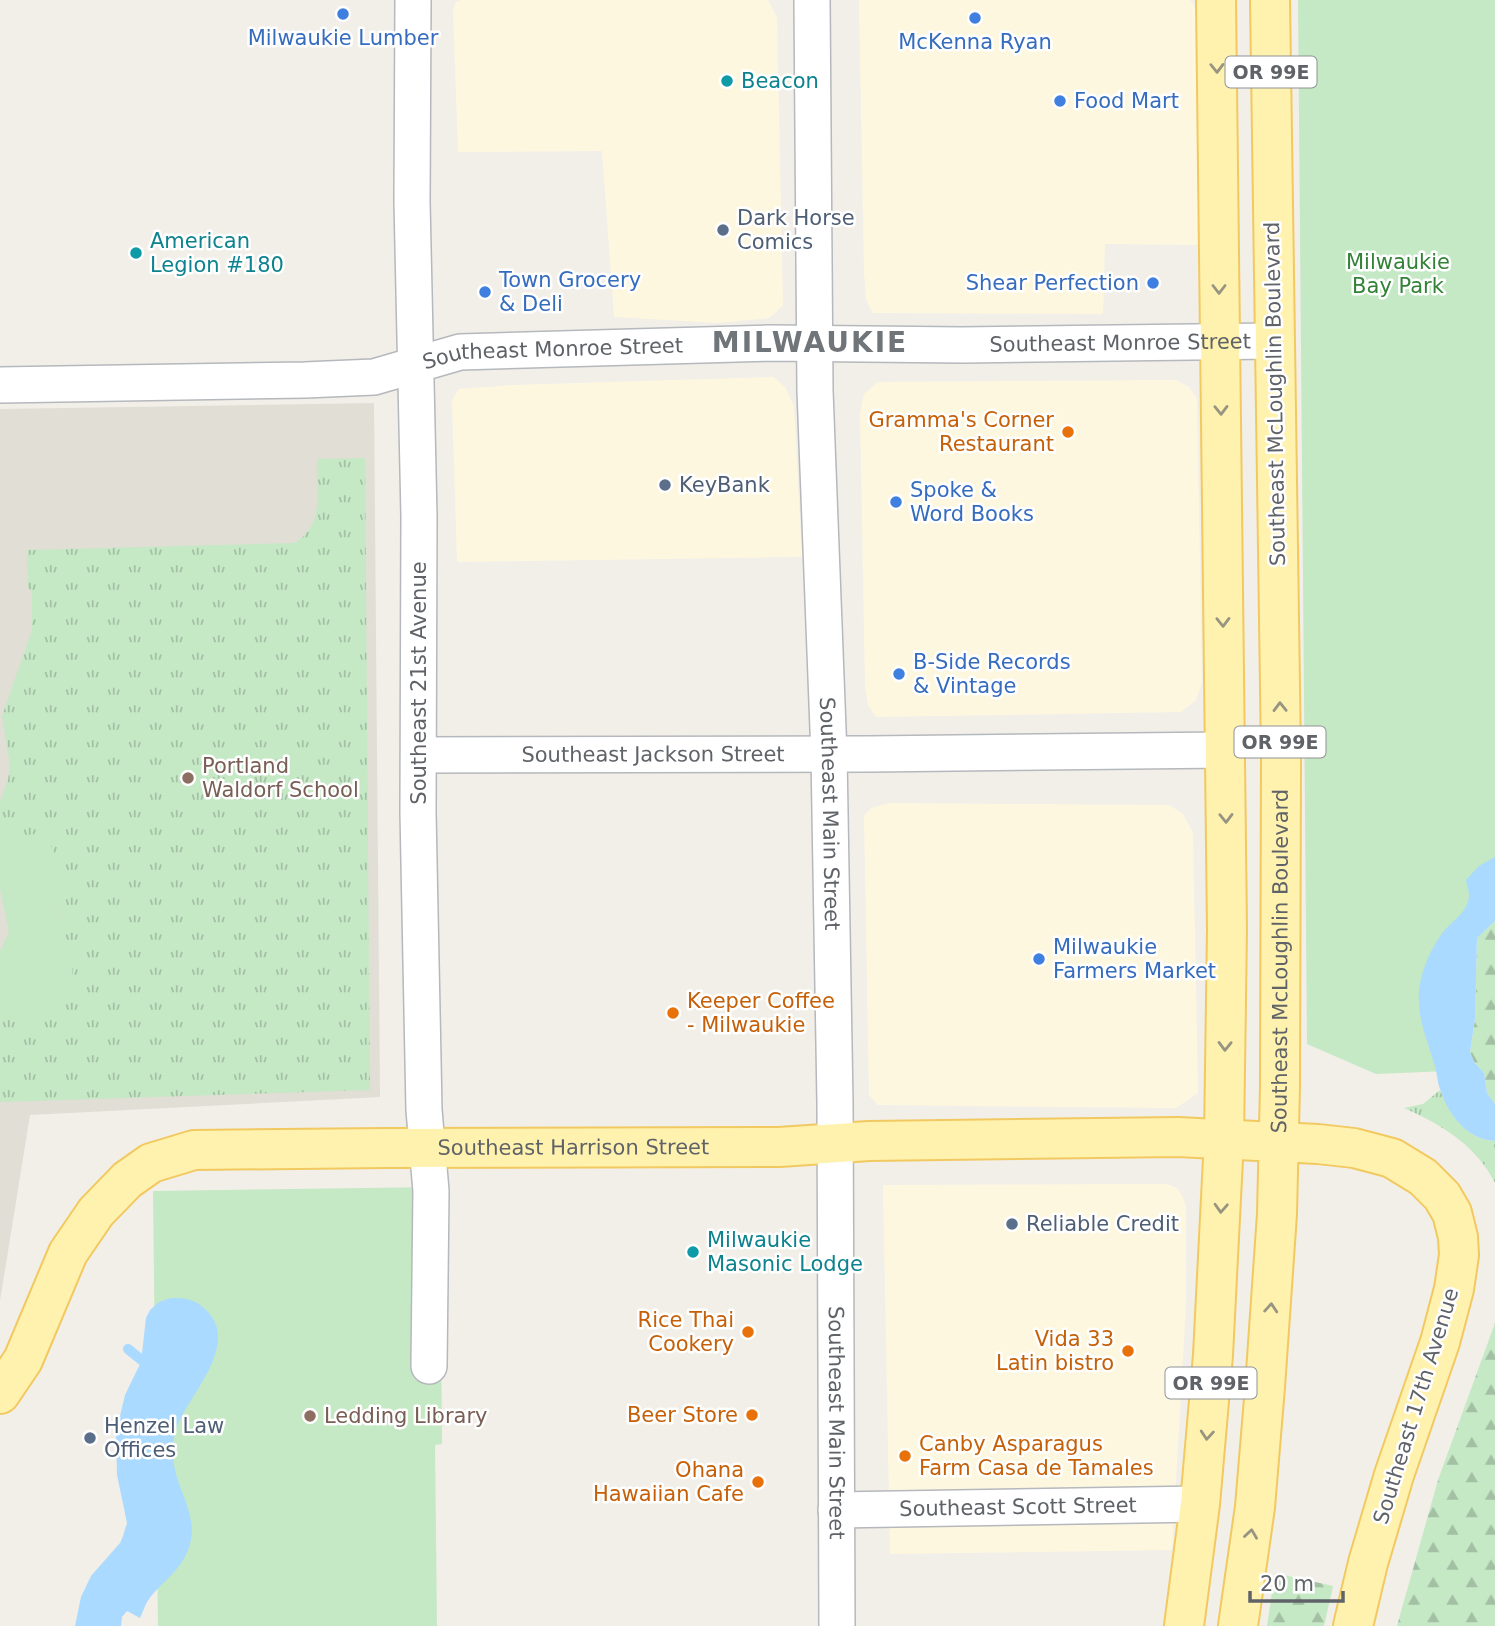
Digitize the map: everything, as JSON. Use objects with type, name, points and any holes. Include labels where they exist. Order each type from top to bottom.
[{"type":"main road","name":"OR 99E","points":[[1184,1626],[1200,1504],[1213,1355],[1224,1139],[1227,929],[1216,0]]},
{"type":"main road","name":"Southeast McLoughlin Boulevard","points":[[1238,1626],[1255,1507],[1277,1214],[1279,1142],[1281,838],[1270,0]]},
{"type":"main road","name":"Southeast Harrison Street","points":[[0,1394],[23,1360],[51,1290],[82,1230],[115,1190],[151,1163],[183,1153],[206,1149],[779,1147],[869,1141],[1178,1138],[1279,1142]]},
{"type":"main road","name":"Southeast 17th Avenue","points":[[1279,1142],[1354,1148],[1392,1158],[1423,1177],[1442,1196],[1452,1213],[1458,1237],[1459,1255],[1454,1289],[1440,1342],[1394,1475],[1368,1563],[1354,1625]]},
{"type":"street","name":"Southeast 21st Avenue","points":[[413,0],[412,202],[419,516],[423,1097],[431,1191],[429,1366]]},
{"type":"street","name":"Southeast Main Street","points":[[812,0],[815,344],[829,755],[835,1143],[837,1626]]},
{"type":"street","name":"Southeast Monroe Street","points":[[0,385],[374,377],[460,352],[769,344],[1276,341]]},
{"type":"street","name":"Southeast Jackson Street","points":[[419,755],[829,755],[1225,750]]},
{"type":"street","name":"Southeast Scott Street","points":[[836,1510],[1200,1504]]},
{"type":"shaded area","points":[[768,0],[777,17],[783,306],[769,318],[718,323],[614,317],[602,151],[458,152],[453,11],[456,2]]},
{"type":"shaded area","points":[[859,0],[1190,0],[1194,4],[1202,50],[1201,245],[1105,244],[1103,314],[873,313],[866,300],[864,272]]},
{"type":"shaded area","points":[[773,377],[786,388],[794,407],[802,557],[457,562],[452,400],[459,389]]},
{"type":"shaded area","points":[[1176,380],[1189,387],[1197,398],[1202,683],[1196,700],[1181,712],[876,717],[868,705],[865,686],[860,413],[864,394],[878,382]]},
{"type":"shaded area","name":"Portland Waldorf School","points":[[374,403],[380,1097],[30,1115],[0,1301],[0,409]]},
{"type":"shaded area","points":[[889,803],[1169,805],[1183,814],[1193,833],[1198,1093],[1176,1108],[878,1105],[869,1095],[864,816],[871,808]]},
{"type":"shaded area","points":[[1167,1184],[1177,1188],[1186,1206],[1186,1304],[1172,1550],[890,1554],[883,1185]]},
{"type":"green space","name":"Milwaukie Bay Park","points":[[1298,0],[1495,0],[1495,857],[1492,859],[1495,863],[1495,919],[1471,933],[1447,1071],[1376,1074],[1307,1044]]},
{"type":"green space","name":"Portland Waldorf School","points":[[365,458],[370,1090],[0,1102],[0,998],[5,1006],[71,952],[61,940],[58,925],[60,879],[5,845],[0,850],[0,801],[10,766],[2,716],[32,630],[32,591],[28,588],[27,550],[294,543],[304,536],[315,517],[318,495],[317,459]]},
{"type":"green space","points":[[37,834],[50,841],[60,879],[58,925],[61,940],[71,952],[74,996],[29,1013],[5,1006],[0,998],[0,951],[9,932],[0,889],[0,850],[17,838]]},
{"type":"green space","points":[[1495,921],[1495,1104],[1487,1093],[1484,1073],[1474,1062],[1470,1052],[1475,1019],[1477,938]]},
{"type":"green space","points":[[1440,1090],[1455,1116],[1468,1131],[1485,1140],[1495,1141],[1495,1183],[1468,1147],[1444,1129],[1404,1108],[1423,1104]]},
{"type":"green space","points":[[440,1187],[442,1444],[435,1445],[437,1626],[158,1626],[153,1191]]},
{"type":"green space","points":[[1495,1323],[1495,1626],[1397,1626],[1438,1480]]},
{"type":"green space","points":[[1275,1573],[1333,1586],[1324,1626],[1267,1626]]},
{"type":"water","points":[[1495,857],[1495,921],[1477,938],[1475,1019],[1470,1052],[1474,1062],[1484,1073],[1487,1093],[1495,1104],[1495,1141],[1485,1140],[1467,1131],[1448,1108],[1422,1024],[1419,995],[1423,971],[1434,946],[1468,902],[1466,880],[1479,866]]},
{"type":"water","points":[[171,1298],[190,1300],[205,1309],[215,1323],[218,1338],[209,1370],[182,1416],[174,1440],[176,1474],[191,1520],[190,1544],[182,1561],[149,1599],[140,1618],[127,1611],[122,1617],[121,1626],[75,1626],[81,1597],[91,1576],[120,1543],[127,1523],[117,1475],[116,1433],[125,1395],[141,1362],[146,1318],[159,1302]]},
{"type":"waterway","points":[[128,1349],[149,1366]]},
{"type":"place","name":"Milwaukie Lumber","points":[[343,14]]},
{"type":"place","name":"McKenna Ryan","points":[[975,18]]},
{"type":"place","name":"Beacon","points":[[727,81]]},
{"type":"place","name":"Food Mart","points":[[1060,101]]},
{"type":"place","name":"Dark Horse Comics","points":[[723,230]]},
{"type":"place","name":"American Legion #180","points":[[136,253]]},
{"type":"place","name":"Shear Perfection","points":[[1153,283]]},
{"type":"place","name":"Town Grocery & Deli","points":[[485,292]]},
{"type":"place","name":"Gramma's Corner Restaurant","points":[[1068,432]]},
{"type":"place","name":"KeyBank","points":[[665,485]]},
{"type":"place","name":"Spoke & Word Books","points":[[896,502]]},
{"type":"place","name":"B-Side Records & Vintage","points":[[899,674]]},
{"type":"place","name":"Portland Waldorf School","points":[[188,778]]},
{"type":"place","name":"Milwaukie Farmers Market","points":[[1039,959]]},
{"type":"place","name":"Keeper Coffee - Milwaukie","points":[[673,1013]]},
{"type":"place","name":"Reliable Credit","points":[[1012,1224]]},
{"type":"place","name":"Milwaukie Masonic Lodge","points":[[693,1252]]},
{"type":"place","name":"Rice Thai Cookery","points":[[748,1332]]},
{"type":"place","name":"Vida 33 Latin bistro","points":[[1128,1351]]},
{"type":"place","name":"Beer Store","points":[[752,1415]]},
{"type":"place","name":"Ledding Library","points":[[310,1416]]},
{"type":"place","name":"Henzel Law Offices","points":[[90,1438]]},
{"type":"place","name":"Canby Asparagus Farm Casa de Tamales","points":[[905,1456]]},
{"type":"place","name":"Ohana Hawaiian Cafe","points":[[758,1482]]},
{"type":"district","name":"MILWAUKIE","points":[[810,342]]}]
